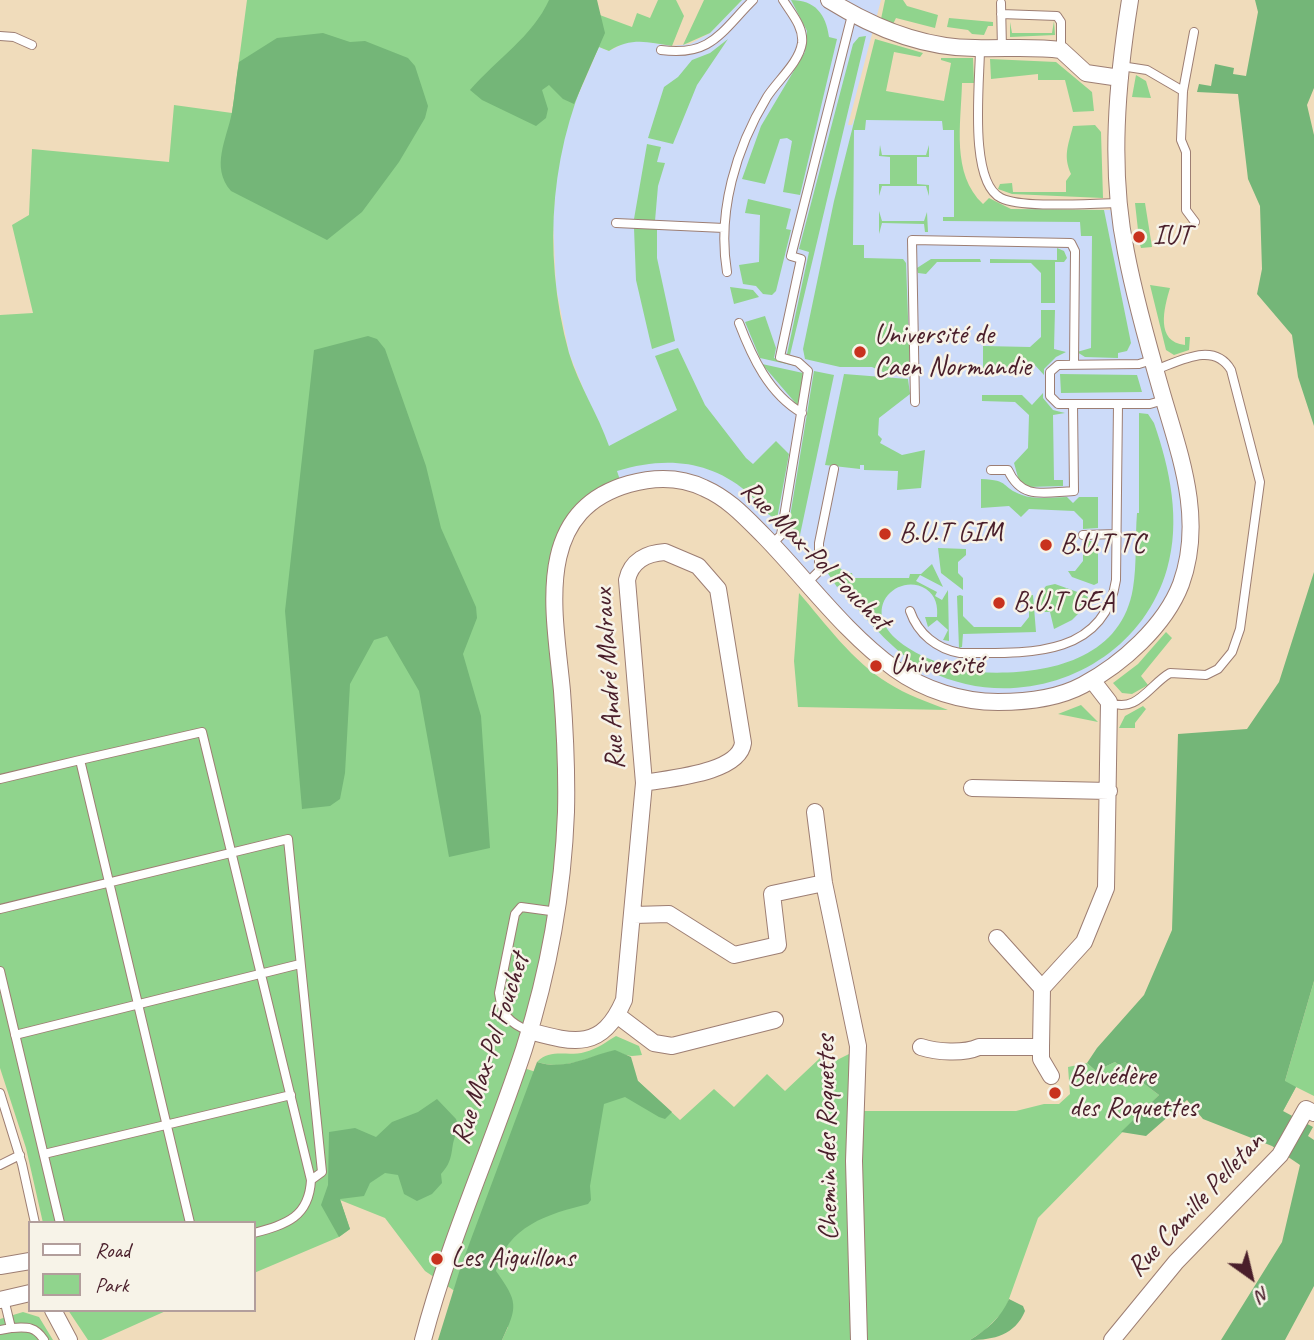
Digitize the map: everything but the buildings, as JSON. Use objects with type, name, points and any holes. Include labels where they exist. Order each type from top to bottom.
[{"type":"street","points":[[830,0],[889,31],[935,44],[1061,50],[1086,73],[1121,72]]},
{"type":"street","name":"Rue Max-Pol Fouchet","points":[[423,1340],[471,1189],[529,1031],[558,912],[566,794],[554,575],[560,549],[570,526],[590,506],[610,492],[634,483],[670,479],[693,483],[723,498],[772,544],[881,659],[911,679],[934,690],[979,701],[1016,702],[1062,694],[1092,680],[1123,657],[1147,634],[1167,607],[1182,578],[1190,533],[1189,496],[1126,251],[1120,203],[1121,72],[1130,0]]},
{"type":"street","name":"Rue André Malraux","points":[[617,1015],[626,991],[644,783],[627,580],[631,568],[639,560],[665,552],[698,566],[718,589],[743,747],[736,759],[725,765],[644,783]]},
{"type":"street","points":[[1051,1076],[1041,1059],[1042,988],[1078,950],[1103,899],[1108,875],[1109,702],[1092,680]]},
{"type":"street","points":[[972,788],[1109,791]]},
{"type":"street","name":"Chemin des Roquettes","points":[[815,812],[824,883],[858,1046],[854,1161],[859,1340]]},
{"type":"street","points":[[634,915],[670,914],[734,955],[778,945],[771,896],[774,892],[824,883]]},
{"type":"street","points":[[997,938],[1042,988]]},
{"type":"street","points":[[529,1031],[560,1041],[583,1041],[605,1030],[617,1015],[648,1040],[672,1046],[775,1020]]},
{"type":"street","points":[[921,1047],[930,1050],[970,1051],[979,1047],[1041,1047]]},
{"type":"street","name":"Rue Camille Pelletan","points":[[1112,1340],[1176,1262],[1280,1155],[1306,1109],[1314,1113]]},
{"type":"street","points":[[0,1266],[28,1261]]},
{"type":"street","points":[[2,1300],[28,1294]]},
{"type":"street","points":[[54,1312],[69,1340]]},
{"type":"lane","points":[[661,50],[684,53],[701,49],[753,0]]},
{"type":"lane","points":[[727,272],[724,228],[729,193],[742,149],[757,115],[795,59],[802,43],[797,20],[783,0]]},
{"type":"lane","points":[[1001,3],[1002,49]]},
{"type":"lane","points":[[1001,14],[1057,16],[1061,22],[1061,50]]},
{"type":"lane","points":[[772,544],[781,535],[808,371],[798,362],[780,357],[801,258],[791,256],[858,17]]},
{"type":"lane","points":[[1195,32],[1183,91],[1181,140],[1186,152],[1186,211],[1195,222]]},
{"type":"lane","points":[[0,36],[14,37],[32,45]]},
{"type":"lane","points":[[980,48],[980,164],[993,191],[1006,200],[1028,203],[1120,203]]},
{"type":"lane","points":[[1121,72],[1147,70],[1183,91]]},
{"type":"lane","points":[[616,223],[724,228]]},
{"type":"lane","points":[[915,402],[912,240],[1071,243],[1075,251],[1074,365]]},
{"type":"lane","points":[[739,323],[769,382],[784,401],[802,414]]},
{"type":"lane","points":[[1109,702],[1120,705],[1138,700],[1170,673],[1206,675],[1223,665],[1237,640],[1251,562],[1260,482],[1231,370],[1221,358],[1205,354],[1154,365],[1058,365],[1050,372],[1051,396],[1058,404],[1150,404],[1164,400]]},
{"type":"lane","points":[[991,470],[1008,470],[1018,487],[1026,491],[1074,491],[1073,404]]},
{"type":"lane","points":[[909,611],[924,634],[939,646],[955,652],[1025,653],[1057,648],[1090,629],[1109,608],[1116,580],[1118,404]]},
{"type":"lane","points":[[808,582],[820,571],[818,543],[834,469]]},
{"type":"lane","points":[[1083,535],[1117,534]]},
{"type":"lane","points":[[0,779],[202,732],[312,1180],[310,1196],[304,1208],[278,1226],[256,1232]]},
{"type":"lane","points":[[80,760],[190,1221]]},
{"type":"lane","points":[[0,909],[288,839],[322,1172],[312,1180]]},
{"type":"lane","points":[[529,1031],[512,1024],[500,1004],[499,993],[514,914],[521,907],[558,912]]},
{"type":"lane","points":[[15,1035],[300,964]]},
{"type":"lane","points":[[0,971],[60,1221]]},
{"type":"lane","points":[[0,1093],[20,1156],[35,1221]]},
{"type":"lane","points":[[44,1154],[291,1095]]},
{"type":"lane","points":[[0,1165],[20,1156]]},
{"type":"lane","points":[[2,1300],[11,1328]]},
{"type":"lane","points":[[0,1330],[29,1326],[38,1331],[44,1340]]},
{"type":"shaded area","name":"Université de Caen Normandie","points":[[742,0],[881,0],[848,125],[852,125],[854,119],[957,121],[957,209],[1120,210],[1182,462],[1189,550],[1154,626],[1077,688],[1003,702],[918,683],[704,487],[622,486],[569,353],[556,287],[553,222],[557,165],[570,114],[599,47],[609,51],[626,42],[638,40],[672,46],[690,44],[710,33]]},
{"type":"green space","points":[[247,0],[586,0],[589,11],[632,27],[637,13],[650,18],[658,0],[676,0],[684,16],[672,46],[632,42],[609,51],[599,47],[582,83],[570,120],[555,197],[553,236],[560,314],[569,353],[609,446],[677,410],[655,356],[678,348],[705,405],[746,458],[753,464],[776,441],[789,454],[777,519],[746,491],[716,472],[684,464],[651,464],[617,471],[622,486],[600,497],[560,549],[562,879],[518,1066],[577,1086],[638,1081],[680,1120],[714,1089],[734,1107],[767,1074],[785,1091],[820,1058],[827,1065],[851,1053],[864,1111],[1016,1111],[1044,1104],[1059,1104],[1070,1094],[1068,1067],[1087,1063],[1096,1071],[1115,1062],[1159,1095],[1038,1218],[1005,1310],[985,1330],[970,1340],[502,1340],[508,1327],[425,1271],[385,1218],[340,1200],[350,1229],[339,1237],[256,1272],[256,1221],[43,1221],[26,1148],[0,1068],[0,315],[33,313],[12,225],[29,215],[32,149],[169,162],[174,105],[232,113]]},
{"type":"green space","points":[[549,0],[597,0],[605,33],[574,104],[563,99],[549,85],[542,90],[548,109],[546,118],[536,126],[482,100],[470,90],[534,25]]},
{"type":"green space","points":[[704,0],[742,0],[710,33],[683,45]]},
{"type":"green space","points":[[791,0],[807,3],[818,10],[829,37],[837,39],[800,195],[783,192],[792,141],[787,138],[780,139],[765,184],[742,179],[761,126],[805,52],[807,31]]},
{"type":"green space","points":[[885,0],[903,0],[907,6],[938,15],[935,28],[896,18],[893,24],[881,19]]},
{"type":"green space","points":[[1255,0],[1314,0],[1314,88],[1307,105],[1314,135],[1314,426],[1298,377],[1292,335],[1257,294],[1262,269],[1260,206],[1248,179],[1238,94],[1197,92],[1199,84],[1211,86],[1215,64],[1234,68],[1233,74],[1246,76],[1258,12]]},
{"type":"green space","points":[[949,18],[993,22],[993,26],[988,26],[984,35],[972,34],[968,30],[947,27]]},
{"type":"green space","points":[[1054,21],[1055,35],[1010,37],[1010,22],[1012,33],[1052,33]]},
{"type":"green space","points":[[323,33],[350,42],[365,41],[408,58],[415,66],[428,106],[425,118],[399,162],[362,212],[327,240],[231,191],[225,182],[221,163],[239,62],[277,38]]},
{"type":"green space","points":[[866,36],[790,355],[787,354],[809,252],[799,249],[853,44],[859,37]]},
{"type":"green space","points":[[728,39],[697,85],[673,144],[648,138],[664,87],[678,77],[692,60],[710,53]]},
{"type":"green space","points":[[875,39],[923,53],[920,57],[894,52],[886,91],[944,101],[951,63],[941,58],[973,58],[974,83],[962,83],[960,148],[966,178],[983,204],[989,198],[1011,209],[1104,210],[1131,343],[1127,351],[1118,353],[1118,358],[1085,357],[1077,352],[1091,348],[1092,236],[1081,236],[1080,222],[943,221],[943,217],[954,217],[954,130],[943,130],[942,121],[866,120],[865,130],[854,130],[853,245],[864,245],[864,258],[903,259],[906,263],[910,371],[883,372],[872,367],[840,367],[805,359],[803,349],[834,201]]},
{"type":"green space","points":[[990,59],[1056,62],[1092,92],[1094,111],[1073,112],[1065,80],[1038,80],[1038,74],[991,79]]},
{"type":"green space","points":[[1136,75],[1146,81],[1151,98],[1132,97]]},
{"type":"green space","points":[[1095,125],[1101,132],[1103,198],[1012,194],[998,189],[1000,184],[1012,183],[1013,192],[1066,192],[1066,181],[1071,174],[1067,151],[1073,126]]},
{"type":"green space","points":[[647,144],[661,147],[657,162],[665,163],[658,186],[655,221],[634,219]]},
{"type":"green space","points":[[880,145],[882,155],[926,155],[929,145],[929,157],[917,157],[917,184],[929,185],[929,196],[926,186],[882,186],[879,196],[879,184],[890,184],[890,157],[879,156]]},
{"type":"green space","points":[[748,199],[791,209],[786,229],[791,230],[776,291],[772,295],[763,294],[756,286],[743,284],[739,265],[759,262],[760,215],[745,213]]},
{"type":"green space","points":[[1135,203],[1145,203],[1152,247],[1141,248],[1139,241],[1143,239],[1141,230],[1138,230]]},
{"type":"green space","points":[[879,211],[882,221],[924,221],[927,212],[928,232],[925,232],[924,224],[882,223],[879,234]]},
{"type":"green space","points":[[634,228],[657,229],[657,258],[675,341],[652,349],[636,280]]},
{"type":"green space","points":[[1057,248],[1064,251],[1067,258],[1064,262],[1055,262],[1055,303],[1041,303],[1041,273],[1031,263],[990,263],[990,259],[1057,260]]},
{"type":"green space","points":[[931,259],[980,259],[981,262],[937,262],[926,274],[918,273],[917,268]]},
{"type":"green space","points":[[1150,285],[1170,288],[1164,314],[1165,331],[1175,343],[1185,345],[1185,337],[1190,337],[1189,350],[1174,355],[1166,350]]},
{"type":"green space","points":[[730,287],[753,290],[759,297],[734,304]]},
{"type":"green space","points":[[1041,310],[1055,310],[1054,349],[1066,352],[1056,357],[1044,369],[1044,375],[1033,363],[1022,373],[983,372],[983,346],[1030,347],[1041,337]]},
{"type":"green space","points":[[765,316],[776,348],[774,358],[800,367],[760,358],[745,322]]},
{"type":"green space","points":[[368,336],[377,339],[385,349],[426,466],[441,528],[476,607],[477,618],[463,654],[481,716],[490,848],[449,857],[419,691],[387,636],[374,640],[350,684],[345,773],[340,799],[330,806],[302,809],[285,611],[314,350]]},
{"type":"green space","points":[[762,364],[803,373],[798,406]]},
{"type":"green space","points":[[814,371],[834,375],[797,549],[787,535]]},
{"type":"green space","points":[[844,374],[908,379],[910,394],[879,418],[878,435],[882,439],[880,443],[902,455],[925,450],[921,488],[897,490],[898,471],[864,470],[864,465],[860,465],[860,469],[825,465]]},
{"type":"green space","points":[[1060,374],[1137,375],[1142,392],[1061,393]]},
{"type":"green space","points":[[1043,393],[1043,398],[1053,410],[1065,413],[1053,415],[1054,480],[1063,480],[1063,486],[1028,487],[1019,481],[1014,463],[1028,448],[1029,415],[1015,402],[982,401],[982,395],[1022,395],[1032,405]]},
{"type":"green space","points":[[1139,413],[1148,414],[1154,423],[1169,477],[1173,532],[1167,569],[1152,604],[1130,634],[1103,658],[1071,675],[1037,685],[1001,688],[964,684],[929,671],[884,638],[846,596],[848,594],[840,585],[837,587],[827,572],[835,569],[835,563],[845,573],[852,573],[853,578],[909,578],[910,574],[921,574],[932,564],[943,587],[920,575],[916,581],[937,592],[935,596],[942,600],[948,590],[949,641],[943,640],[948,630],[937,620],[928,627],[925,617],[937,617],[937,605],[929,592],[918,585],[909,584],[894,590],[883,603],[882,611],[889,631],[898,640],[910,649],[938,662],[977,672],[1001,673],[1051,667],[1074,660],[1095,649],[1112,633],[1125,613],[1133,588],[1139,513]]},
{"type":"green space","points":[[981,479],[1001,482],[1015,492],[1033,497],[1067,497],[1073,503],[1079,497],[1098,497],[1098,528],[1083,529],[1083,520],[1074,511],[1029,509],[1021,517],[1009,506],[981,508]]},
{"type":"green space","points":[[1083,540],[1098,542],[1098,583],[1094,585],[1072,577],[1068,571],[1075,571],[1083,561]]},
{"type":"green space","points":[[938,548],[966,549],[966,555],[958,562],[958,573],[963,578],[963,590],[941,573]]},
{"type":"green space","points":[[1314,572],[1314,981],[1285,1081],[1296,1087],[1283,1111],[1313,1127],[1308,1136],[1314,1140],[1314,1286],[1285,1340],[1221,1340],[1282,1242],[1300,1165],[1272,1146],[1203,1119],[1187,1100],[1146,1136],[1121,1132],[1159,1095],[1115,1062],[1096,1071],[1087,1063],[1144,995],[1172,930],[1178,734],[1247,729],[1279,682]]},
{"type":"green space","points":[[1055,584],[1086,595],[1091,601],[1072,620],[1054,629],[1050,612],[1041,612],[1040,594],[1046,586]]},
{"type":"green space","points":[[799,593],[840,641],[875,674],[902,691],[948,710],[798,707],[794,661]]},
{"type":"green space","points":[[1029,595],[1033,595],[1036,632],[963,634],[962,647],[959,648],[957,596],[963,596],[963,616],[974,627],[1021,627],[1029,617]]},
{"type":"green space","points":[[1166,632],[1172,638],[1141,676],[1148,685],[1132,694],[1122,693],[1113,683],[1138,664]]},
{"type":"green space","points":[[1081,705],[1098,722],[1058,714]]},
{"type":"green space","points":[[1143,706],[1146,709],[1135,723],[1135,728],[1119,728],[1125,716]]},
{"type":"green space","points":[[1314,981],[1314,1096],[1296,1087],[1283,1111],[1279,1143],[1285,1081]]},
{"type":"green space","points":[[616,1036],[639,1046],[642,1055],[629,1056],[610,1052],[563,1065],[537,1062],[548,1055],[589,1051]]},
{"type":"green space","points":[[615,1050],[631,1057],[638,1081],[672,1112],[665,1119],[625,1097],[604,1104],[590,1186],[591,1200],[588,1204],[558,1212],[531,1224],[509,1243],[501,1256],[496,1271],[512,1297],[513,1304],[511,1319],[502,1340],[438,1340],[461,1266],[537,1062],[567,1064]]},
{"type":"green space","points":[[437,1099],[456,1119],[459,1129],[449,1162],[441,1174],[442,1183],[432,1194],[417,1201],[404,1194],[398,1175],[385,1173],[370,1183],[364,1196],[340,1199],[350,1229],[339,1237],[321,1205],[328,1185],[329,1132],[355,1128],[376,1137],[392,1122],[418,1112]]},
{"type":"green space","points":[[1009,1299],[1023,1306],[1025,1311],[1016,1326],[995,1337],[970,1340],[992,1323]]},
{"type":"green space","points":[[23,1312],[39,1317],[53,1340],[0,1340],[0,1319]]},
{"type":"green space","points":[[69,1312],[164,1312],[101,1340],[88,1340]]},
{"type":"place","name":"IUT","points":[[1139,237]]},
{"type":"place","name":"Université de Caen Normandie","points":[[860,352]]},
{"type":"place","name":"B.U.T GIM","points":[[885,534]]},
{"type":"place","name":"B.U.T TC","points":[[1046,545]]},
{"type":"place","name":"B.U.T GEA","points":[[999,603]]},
{"type":"place","name":"Université","points":[[876,666]]},
{"type":"place","name":"Belvédère des Roquettes","points":[[1055,1093]]},
{"type":"place","name":"Les Aiguillons","points":[[437,1259]]}]
